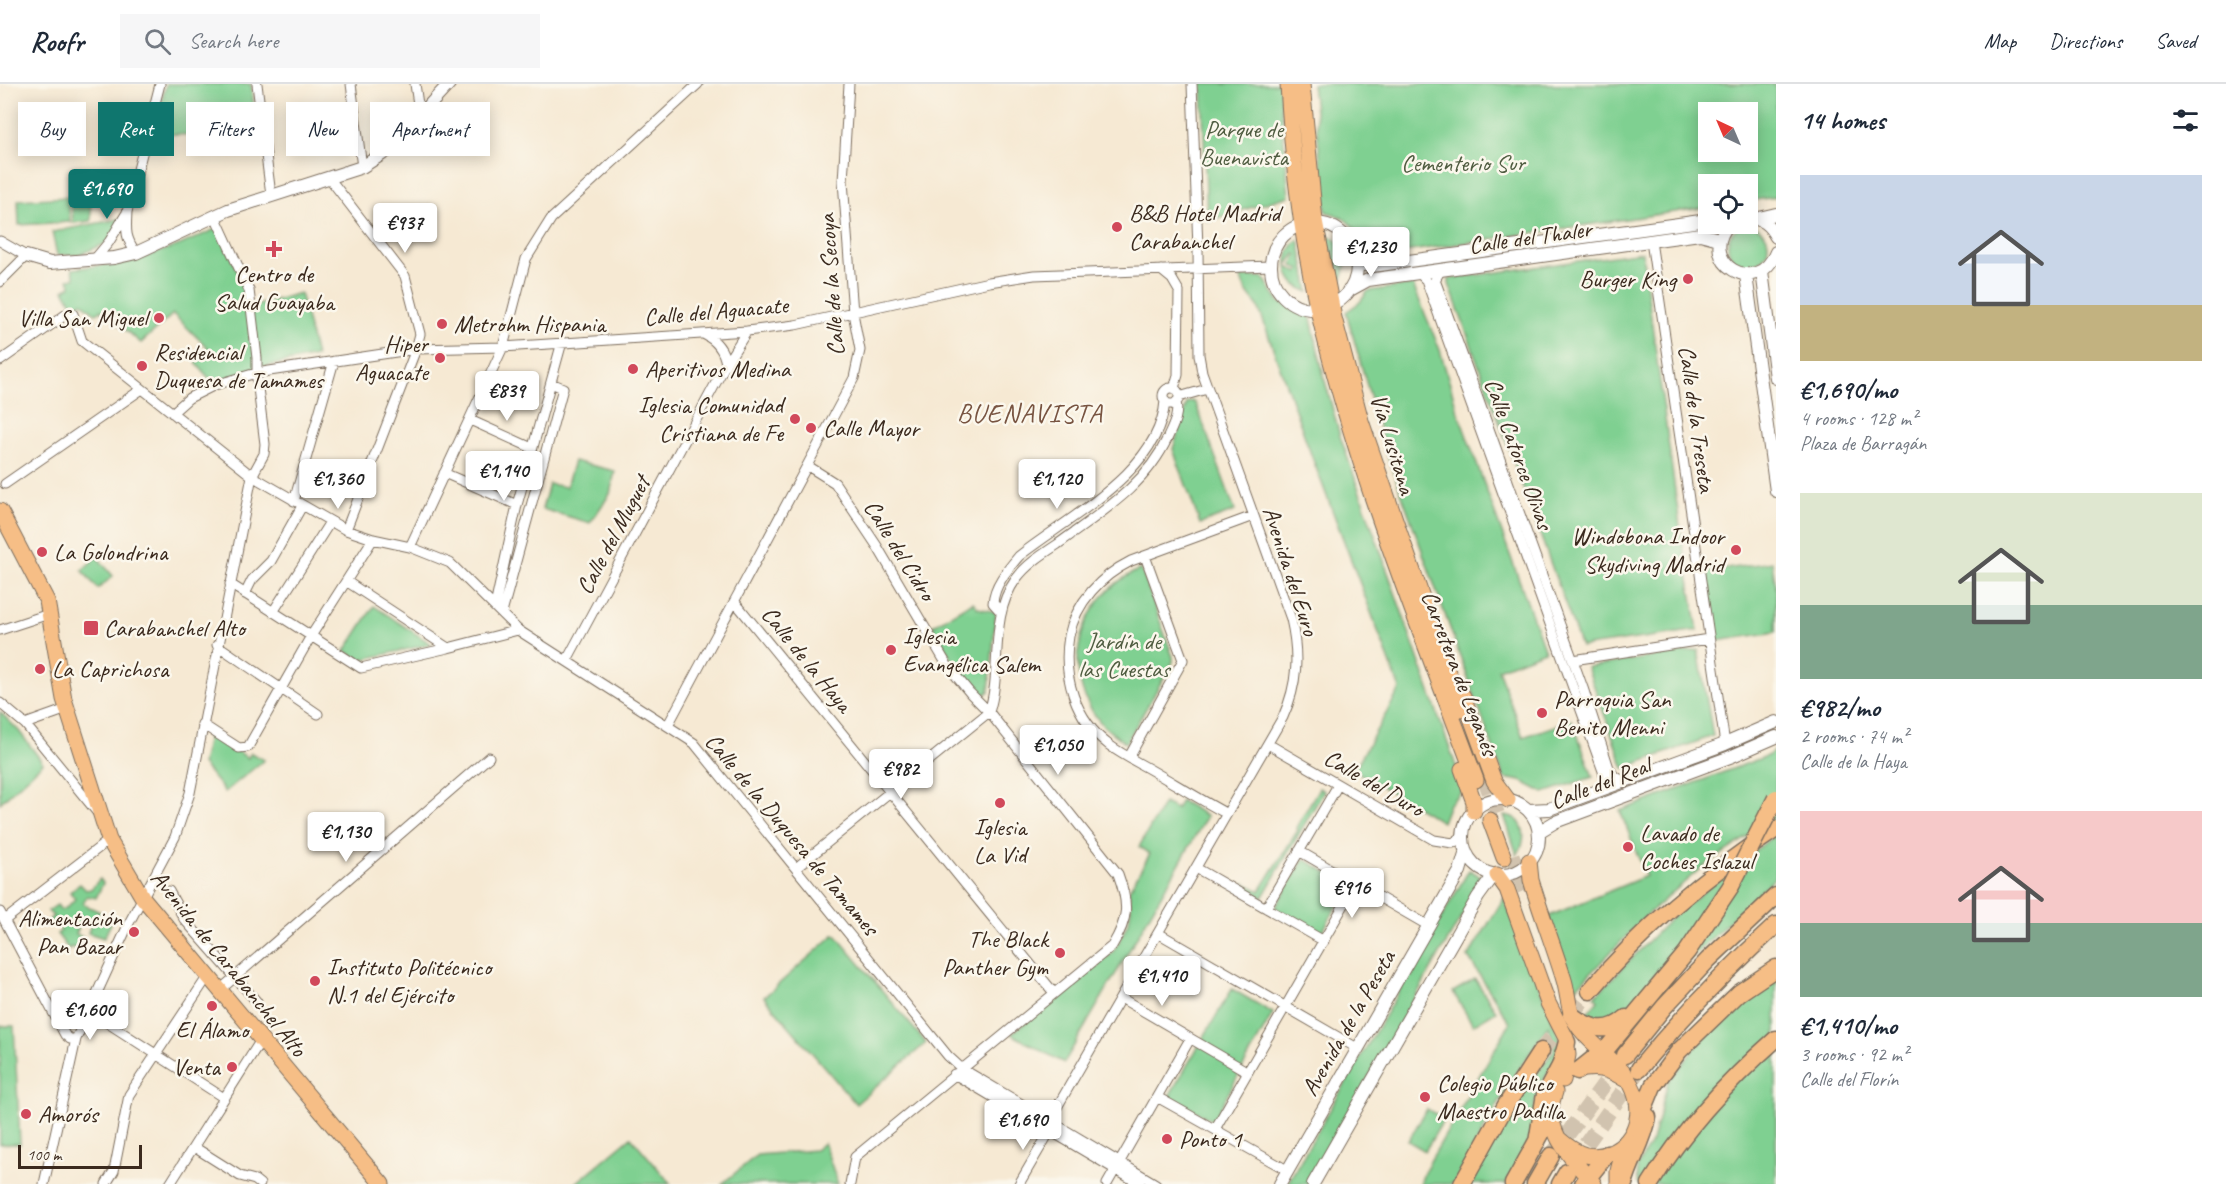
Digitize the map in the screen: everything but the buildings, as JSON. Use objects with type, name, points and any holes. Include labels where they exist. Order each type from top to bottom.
[{"type":"highway","points":[[1578,1071],[1603,1052],[1687,952],[1731,886],[1776,798]]},
{"type":"highway","points":[[1590,991],[1628,948],[1662,915],[1731,859],[1776,829]]},
{"type":"highway","points":[[1625,1056],[1664,1007],[1708,960],[1776,896]]},
{"type":"highway","points":[[1639,1069],[1722,974],[1776,924]]},
{"type":"highway","points":[[1636,1128],[1661,1072],[1679,1051],[1739,993],[1776,968]]},
{"type":"highway","points":[[1571,1015],[1588,1026],[1611,1029],[1647,999]]},
{"type":"highway","points":[[1650,1184],[1669,1153],[1706,1107],[1776,1039]]},
{"type":"highway","points":[[1537,1142],[1545,1094],[1560,1066],[1566,1040]]},
{"type":"highway","points":[[1462,1184],[1506,1106],[1541,1051]]},
{"type":"highway","points":[[1624,1184],[1628,1167],[1646,1126],[1648,1098]]},
{"type":"highway","points":[[1513,1184],[1537,1142],[1551,1102]]},
{"type":"highway","points":[[1588,1182],[1608,1154]]},
{"type":"highway","points":[[1536,1184],[1551,1156]]},
{"type":"main road","points":[[1288,84],[1309,223],[1325,307]]},
{"type":"main road","points":[[1302,84],[1309,223]]},
{"type":"main road","name":"Vía Lusitana","points":[[1325,307],[1352,432],[1401,581]]},
{"type":"main road","name":"Vía Lusitana","points":[[1325,307],[1420,594]]},
{"type":"main road","name":"Avenida de Carabanchel Alto","points":[[0,511],[47,601],[67,710],[109,840],[143,898],[382,1184]]},
{"type":"main road","points":[[1401,581],[1402,598],[1472,797],[1474,811]]},
{"type":"main road","name":"Carretera de Leganés","points":[[1401,581],[1480,779],[1420,594]]},
{"type":"main road","points":[[1420,594],[1435,620],[1494,781],[1508,800]]},
{"type":"main road","points":[[1494,819],[1508,857]]},
{"type":"main road","points":[[1529,861],[1528,869],[1531,880],[1569,994],[1571,1015]]},
{"type":"main road","points":[[1496,875],[1507,889],[1548,1002],[1566,1040]]},
{"type":"main road","points":[[1559,1139],[1569,1147],[1585,1154],[1608,1154],[1625,1143],[1636,1128],[1637,1099],[1618,1064],[1603,1052],[1571,1015],[1523,897],[1566,1040],[1568,1063],[1563,1080]]},
{"type":"main road","points":[[1588,1182],[1559,1139],[1550,1117],[1551,1102],[1563,1080],[1578,1071],[1600,1068],[1610,1070],[1623,1077],[1630,1085]]},
{"type":"main road","points":[[1618,1184],[1618,1171],[1625,1143]]},
{"type":"street","points":[[136,253],[126,234],[127,212],[160,84]]},
{"type":"street","points":[[257,84],[272,195]]},
{"type":"street","points":[[351,84],[362,167]]},
{"type":"street","points":[[415,84],[418,102]]},
{"type":"street","points":[[434,102],[449,84]]},
{"type":"street","points":[[410,547],[503,347],[526,259],[550,219],[698,84]]},
{"type":"street","name":"Calle de la Secoya","points":[[668,725],[854,378],[860,350],[853,313],[843,181],[849,84]]},
{"type":"street","name":"Avenida del Euro","points":[[1019,1184],[1121,998],[1268,744],[1291,700],[1297,676],[1298,658],[1291,619],[1207,389],[1199,355],[1192,84]]},
{"type":"street","points":[[0,241],[31,258],[50,263],[114,258],[136,253],[215,216],[272,195],[330,179],[362,167],[379,156]]},
{"type":"street","points":[[330,179],[405,276],[420,334],[346,530]]},
{"type":"street","points":[[94,260],[109,242],[127,212]]},
{"type":"street","points":[[1758,217],[1776,214]]},
{"type":"street","points":[[44,1184],[76,1039],[129,923],[175,837],[190,793],[217,645],[252,476],[264,454],[265,444],[249,290],[215,216]]},
{"type":"street","points":[[1758,220],[1769,226],[1776,237]]},
{"type":"street","name":"Calle del Thaler","points":[[1355,256],[1365,265],[1372,266],[1698,221]]},
{"type":"street","points":[[1325,307],[1299,306],[1287,300],[1278,290],[1272,278],[1270,266],[1273,251],[1280,238],[1291,229],[1309,223],[1327,224],[1349,241],[1355,256],[1356,274],[1348,291]]},
{"type":"street","name":"Calle del Thaler","points":[[1325,307],[1368,280],[1703,234],[1719,239]]},
{"type":"street","points":[[1722,234],[1718,248],[1723,261],[1733,271],[1746,275],[1762,271],[1772,262],[1776,252]]},
{"type":"street","name":"Calle de la Treseta","points":[[1652,241],[1725,744]]},
{"type":"street","points":[[109,242],[109,250],[114,258]]},
{"type":"street","points":[[0,282],[31,258]]},
{"type":"street","name":"Calle del Aguacate","points":[[172,413],[189,398],[215,385],[256,373],[416,349],[503,347],[747,331],[795,325],[989,282],[1034,275],[1270,266]]},
{"type":"street","points":[[1161,270],[1172,279],[1179,291],[1178,375],[1173,388]]},
{"type":"street","name":"Calle Catorce Olivas","points":[[1440,271],[1435,280],[1573,660],[1609,768],[1614,776],[1624,781]]},
{"type":"street","points":[[1762,271],[1776,378]]},
{"type":"street","name":"Calle Catorce Olivas","points":[[1419,273],[1426,280],[1603,771],[1605,780],[1603,788]]},
{"type":"street","points":[[1746,275],[1776,491]]},
{"type":"street","name":"Calle de la Duquesa de Tamames","points":[[0,361],[68,313],[73,314],[82,341],[252,476],[346,530],[410,547],[450,563],[518,630],[694,743],[958,1071],[1118,1166]]},
{"type":"street","name":"Calle del Muguet","points":[[567,660],[726,364],[747,331]]},
{"type":"street","points":[[704,334],[719,346],[725,356],[726,364]]},
{"type":"street","points":[[495,606],[517,505],[562,342]]},
{"type":"street","points":[[245,594],[252,580],[271,561],[298,503],[334,361]]},
{"type":"street","points":[[502,613],[563,388],[551,383]]},
{"type":"street","points":[[796,868],[989,712],[995,693],[1001,612],[1016,579],[1031,563],[1111,506],[1143,478],[1156,461],[1175,423],[1178,391],[1169,388],[1164,392],[1164,414],[1140,462],[1120,481],[1019,556],[1007,570],[993,597],[993,603],[1001,612]]},
{"type":"street","points":[[1165,401],[1170,404],[1207,389]]},
{"type":"street","points":[[5,484],[142,390]]},
{"type":"street","points":[[545,407],[556,414]]},
{"type":"street","points":[[470,420],[532,448]]},
{"type":"street","name":"Calle del Cidro","points":[[808,466],[835,483],[877,546],[947,665],[989,712],[1118,874],[1124,891],[1127,911],[1122,929],[1112,946],[855,1157],[850,1184]]},
{"type":"street","points":[[444,473],[517,505]]},
{"type":"street","points":[[1227,814],[1129,757],[1101,738],[1084,719],[1069,684],[1067,649],[1071,629],[1087,596],[1114,570],[1145,556],[1253,516]]},
{"type":"street","points":[[273,612],[330,522]]},
{"type":"street","points":[[202,724],[239,748],[248,747],[310,636],[373,539]]},
{"type":"street","points":[[508,548],[519,550]]},
{"type":"street","points":[[1129,757],[1183,660],[1145,556]]},
{"type":"street","points":[[346,581],[448,648]]},
{"type":"street","points":[[230,585],[361,668],[518,630]]},
{"type":"street","name":"Calle de la Haya","points":[[735,602],[1054,993]]},
{"type":"street","points":[[0,630],[50,614]]},
{"type":"street","points":[[1573,660],[1709,639]]},
{"type":"street","points":[[217,645],[318,714]]},
{"type":"street","points":[[0,703],[25,724],[100,816]]},
{"type":"street","points":[[25,724],[67,710]]},
{"type":"street","name":"Calle del Real","points":[[1529,810],[1549,809],[1725,744],[1776,722]]},
{"type":"street","name":"Calle del Real","points":[[1540,831],[1555,822],[1730,757],[1776,737]]},
{"type":"street","name":"Calle del Duro","points":[[1268,744],[1434,840],[1453,843],[1463,836]]},
{"type":"street","points":[[220,990],[489,757]]},
{"type":"street","points":[[1266,908],[1338,785]]},
{"type":"street","points":[[1508,800],[1529,810],[1536,819],[1540,831],[1537,848],[1529,861],[1514,872],[1496,875],[1475,864],[1466,851],[1463,836],[1466,822],[1474,811],[1489,802],[1508,800]]},
{"type":"street","points":[[76,1039],[70,1039],[65,1035],[2,916],[109,840]]},
{"type":"street","points":[[1299,851],[1429,926]]},
{"type":"street","name":"Avenida de la Peseta","points":[[1280,1184],[1460,871],[1466,851]]},
{"type":"street","points":[[1196,868],[1324,941]]},
{"type":"street","name":"Avenida de la Peseta","points":[[1313,1184],[1478,897],[1496,875]]},
{"type":"street","points":[[1215,1129],[1356,884]]},
{"type":"street","points":[[169,891],[184,919],[257,1002]]},
{"type":"street","points":[[1158,933],[1357,1048]]},
{"type":"street","points":[[106,1184],[114,1171],[129,1095],[207,976]]},
{"type":"street","points":[[1121,998],[1248,1072]]},
{"type":"street","points":[[90,1009],[92,1013],[224,1098]]},
{"type":"street","points":[[170,1184],[261,1040]]},
{"type":"street","points":[[1107,1184],[1190,1040]]},
{"type":"street","points":[[1157,1097],[1287,1170]]},
{"type":"street","points":[[194,1147],[240,1176],[255,1180],[260,1184]]},
{"type":"street","points":[[1118,1166],[1140,1184]]},
{"type":"street","points":[[1118,1166],[1156,1184]]},
{"type":"green space","points":[[166,84],[251,84],[253,102],[186,102],[186,135],[174,134],[174,102],[162,102]]},
{"type":"green space","name":"Parque de Buenavista","points":[[1202,84],[1279,84],[1289,196],[1207,221]]},
{"type":"green space","name":"Cementerio Sur","points":[[1312,84],[1776,84],[1776,197],[1758,200],[1758,174],[1698,174],[1698,208],[1383,255],[1371,253],[1348,222],[1326,212]]},
{"type":"green space","points":[[90,192],[91,221],[73,223],[71,193]]},
{"type":"green space","points":[[68,197],[70,222],[19,225],[18,200]]},
{"type":"green space","points":[[124,218],[109,242],[79,255],[57,255],[52,232]]},
{"type":"green space","points":[[220,227],[251,307],[300,293],[316,356],[263,367],[213,383],[196,363],[200,359],[198,357],[208,348],[173,314],[141,343],[101,310],[96,314],[82,302],[75,308],[64,290],[71,286],[68,279],[75,278],[72,269],[129,262],[180,245]]},
{"type":"green space","points":[[1758,228],[1767,237],[1767,253],[1756,264],[1740,264],[1729,253],[1729,237],[1732,234],[1758,234]]},
{"type":"green space","points":[[1323,234],[1339,243],[1346,258],[1344,274],[1333,288]]},
{"type":"green space","points":[[1299,239],[1309,292],[1294,282],[1287,266],[1298,273],[1300,270],[1292,265],[1297,255],[1295,254],[1287,265],[1290,251]]},
{"type":"green space","points":[[1642,252],[1682,541],[1698,630],[1581,647],[1449,279]]},
{"type":"green space","points":[[1241,277],[1263,277],[1279,302],[1311,319],[1340,436],[1464,789],[1449,804],[1442,822],[1354,770],[1400,689],[1312,457],[1258,306],[1245,289]]},
{"type":"green space","points":[[1413,285],[1440,350],[1458,412],[1545,651],[1498,669],[1523,737],[1572,720],[1593,777],[1544,793],[1521,781],[1504,778],[1385,448],[1346,312],[1360,302],[1368,291]]},
{"type":"green space","points":[[1192,401],[1196,404],[1235,511],[1200,524],[1173,449],[1187,403]]},
{"type":"green space","points":[[574,461],[615,471],[610,494],[590,523],[542,509],[549,484],[566,487]]},
{"type":"green space","points":[[97,557],[113,576],[98,589],[82,570]]},
{"type":"green space","points":[[1772,562],[1776,587],[1776,632],[1717,641],[1706,572]]},
{"type":"green space","name":"Jardín de las Cuestas","points":[[1141,569],[1173,662],[1126,743],[1100,722],[1087,702],[1080,680],[1078,657],[1082,635],[1090,615],[1103,596],[1120,581]]},
{"type":"green space","points":[[973,602],[978,608],[996,612],[989,691],[983,696],[968,686],[932,626]]},
{"type":"green space","points":[[374,606],[431,644],[360,660],[345,651]]},
{"type":"green space","points":[[1698,650],[1713,736],[1624,768],[1587,667]]},
{"type":"green space","points":[[0,712],[19,731],[43,763],[0,803]]},
{"type":"green space","points":[[209,733],[248,758],[251,753],[264,760],[225,792],[202,764]]},
{"type":"green space","points":[[1776,750],[1776,818],[1701,868],[1648,914],[1575,989],[1547,917],[1646,876],[1620,811],[1767,756]]},
{"type":"green space","points":[[1319,788],[1324,791],[1262,898],[1243,887],[1245,883],[1260,891],[1298,830],[1296,828]]},
{"type":"green space","points":[[1181,801],[1207,816],[1064,1063],[1011,1034],[1112,953],[1129,920],[1131,910],[1129,890],[1150,854],[1139,847],[1164,803],[1176,809]]},
{"type":"green space","points":[[1504,815],[1517,820],[1523,830],[1523,842],[1517,855]]},
{"type":"green space","points":[[1776,834],[1776,876],[1676,973],[1683,945],[1645,986],[1626,1012],[1599,1024],[1585,1015],[1598,1000],[1595,996],[1676,913]]},
{"type":"green space","points":[[1304,859],[1349,885],[1321,934],[1275,908]]},
{"type":"green space","points":[[1469,870],[1484,878],[1307,1184],[1287,1184]]},
{"type":"green space","points":[[100,879],[103,883],[96,898],[87,896],[83,904],[100,912],[99,916],[111,923],[104,938],[88,933],[92,921],[83,917],[76,934],[84,938],[82,942],[85,944],[79,950],[71,947],[69,950],[57,934],[61,931],[57,923],[53,925],[49,920],[53,916],[48,911],[57,905],[61,910],[66,908],[75,899],[70,892],[80,884],[86,890],[91,889]]},
{"type":"green space","points":[[1504,898],[1559,1036],[1559,1052],[1540,1087],[1535,1103],[1535,1129],[1506,1184],[1469,1184],[1510,1110],[1554,1050],[1548,1026],[1508,1086],[1454,1184],[1420,1184],[1425,1170],[1510,1023],[1468,957]]},
{"type":"green space","points":[[835,934],[926,1043],[856,1104],[764,997]]},
{"type":"green space","points":[[1776,966],[1776,1184],[1638,1184],[1637,1167],[1652,1141],[1668,1082],[1713,1026]]},
{"type":"green space","points":[[1475,979],[1496,1011],[1473,1025],[1453,992]]},
{"type":"green space","points":[[1232,989],[1273,1013],[1213,1121],[1169,1096]]},
{"type":"green space","points":[[0,1026],[14,1026],[20,1144],[0,1144]]},
{"type":"green space","points":[[1427,1109],[1444,1119],[1425,1151],[1408,1141]]},
{"type":"green space","points":[[631,1137],[671,1184],[575,1184]]},
{"type":"green space","points":[[824,1143],[838,1184],[722,1184],[757,1155],[815,1150]]},
{"type":"tunnel","points":[[1484,778],[1499,818]]},
{"type":"tunnel","points":[[1512,855],[1527,896]]},
{"type":"tunnel","points":[[1541,1051],[1590,991]]},
{"type":"tunnel","points":[[1553,1154],[1621,1061]]},
{"type":"tunnel","points":[[1572,1164],[1637,1072]]},
{"type":"place","name":"B&B Hotel Madrid Carabanchel","points":[[1117,227]]},
{"type":"place","name":"Centro de Salud Guayaba","points":[[274,249]]},
{"type":"place","name":"Burger King","points":[[1688,279]]},
{"type":"place","name":"Villa San Miguel","points":[[159,318]]},
{"type":"place","name":"Metrohm Hispania","points":[[442,324]]},
{"type":"place","name":"Hiper Aguacate","points":[[440,358]]},
{"type":"place","name":"Residencial Duquesa de Tamames","points":[[142,366]]},
{"type":"place","name":"Aperitivos Medina","points":[[633,369]]},
{"type":"place","name":"Iglesia Comunidad Cristiana de Fe","points":[[795,419]]},
{"type":"place","name":"Calle Mayor","points":[[811,428]]},
{"type":"place","name":"Windobona Indoor Skydiving Madrid","points":[[1736,550]]},
{"type":"place","name":"La Golondrina","points":[[42,552]]},
{"type":"place","name":"Carabanchel Alto","points":[[91,628]]},
{"type":"place","name":"Iglesia Evangélica Salem","points":[[891,650]]},
{"type":"place","name":"La Caprichosa","points":[[40,669]]},
{"type":"place","name":"Parroquia San Benito Menni","points":[[1542,713]]},
{"type":"place","name":"Iglesia La Vid","points":[[1000,803]]},
{"type":"place","name":"Lavado de Coches Islazul","points":[[1628,847]]},
{"type":"place","name":"Alimentación Pan Bazar","points":[[134,932]]},
{"type":"place","name":"The Black Panther Gym","points":[[1060,953]]},
{"type":"place","name":"Instituto Politécnico N.1 del Ejército","points":[[315,981]]},
{"type":"place","name":"El Álamo","points":[[212,1006]]},
{"type":"place","name":"Venta","points":[[232,1067]]},
{"type":"place","name":"Colegio Público Maestro Padilla","points":[[1425,1097]]},
{"type":"place","name":"Amorós","points":[[26,1114]]},
{"type":"place","name":"Ponto 1","points":[[1167,1139]]},
{"type":"district","name":"BUENAVISTA","points":[[1030,413]]}]
